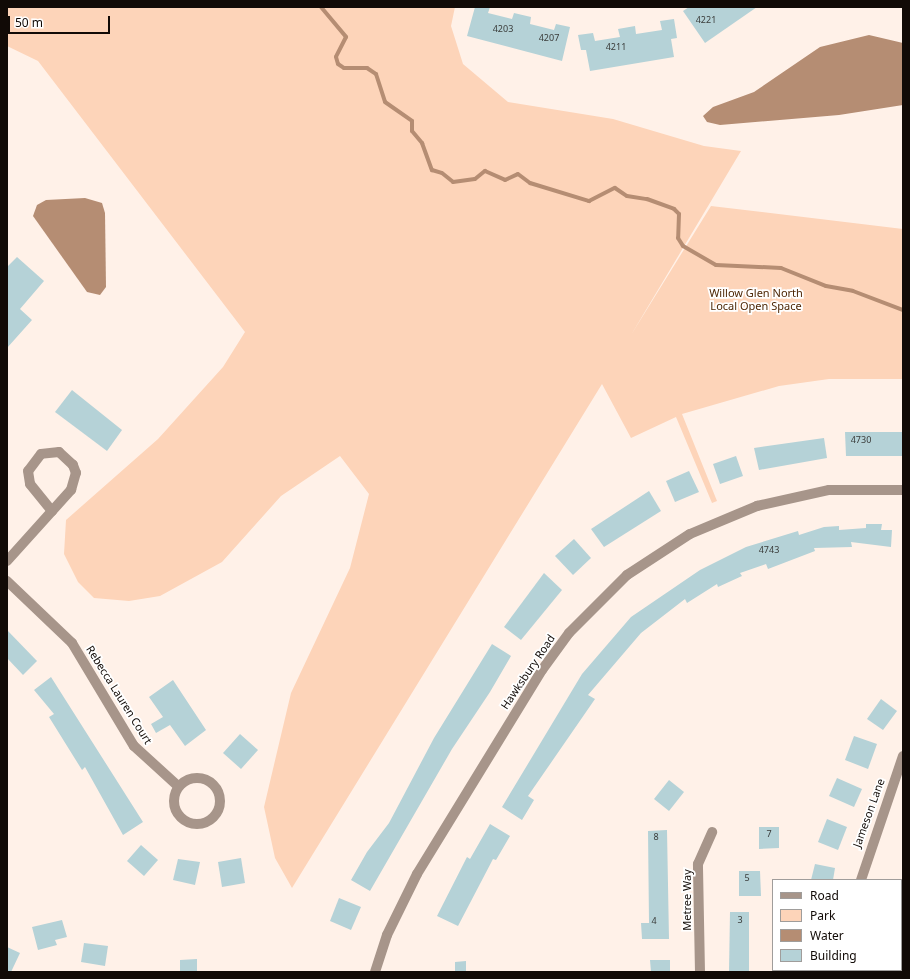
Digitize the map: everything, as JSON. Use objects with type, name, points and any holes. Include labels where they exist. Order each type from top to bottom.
[{"type":"street","points":[[7,561],[71,490],[76,474],[73,465],[59,452],[41,454],[28,470],[30,484],[52,511]]},
{"type":"street","name":"Hawksbury Road","points":[[375,972],[387,935],[417,874],[542,670],[580,622],[627,574],[690,534],[757,506],[829,490],[903,490]]},
{"type":"street","name":"Rebecca Lauren Court","points":[[7,581],[72,643],[134,746],[178,786]]},
{"type":"street","name":"Jameson Lane","points":[[861,879],[903,756]]},
{"type":"street","points":[[193,777],[209,780],[219,792],[221,801],[215,816],[198,824],[182,818],[174,804],[178,786],[193,777]]},
{"type":"street","name":"Metree Way","points":[[700,972],[698,864],[712,832]]},
{"type":"green space","name":"Willow Glen North Local Open Space","points":[[7,7],[455,7],[451,26],[463,64],[508,102],[613,119],[704,146],[741,151],[631,335],[711,206],[903,229],[903,379],[829,379],[779,386],[682,414],[717,501],[712,503],[676,417],[631,438],[602,384],[292,888],[275,858],[264,807],[291,693],[350,568],[369,494],[340,456],[281,496],[222,562],[160,596],[129,601],[94,598],[78,582],[64,554],[66,520],[158,439],[223,367],[245,332],[38,61],[7,46]]},
{"type":"water","points":[[869,35],[903,43],[903,105],[839,115],[720,125],[707,122],[703,116],[713,107],[754,92],[820,47]]},
{"type":"water","points":[[85,198],[102,203],[105,213],[106,287],[100,295],[87,292],[33,216],[37,205],[46,200]]},
{"type":"building","points":[[475,7],[490,7],[488,13],[512,19],[514,13],[531,17],[530,24],[554,30],[556,24],[570,27],[562,61],[467,36]]},
{"type":"building","points":[[689,7],[757,7],[705,43],[683,11]]},
{"type":"building","points":[[674,19],[677,38],[671,39],[674,57],[590,71],[586,50],[581,50],[578,35],[593,33],[595,41],[620,37],[618,29],[635,26],[636,34],[662,30],[660,21]]},
{"type":"building","points":[[17,257],[44,281],[20,309],[32,320],[7,348],[7,267]]},
{"type":"building","points":[[72,390],[122,430],[107,451],[55,412]]},
{"type":"building","points":[[845,432],[903,432],[903,456],[846,456]]},
{"type":"building","points":[[824,438],[827,458],[759,470],[754,448]]},
{"type":"building","points":[[736,456],[743,476],[720,484],[713,464]]},
{"type":"building","points":[[689,471],[699,492],[675,502],[666,481]]},
{"type":"building","points":[[649,491],[661,511],[604,547],[591,529]]},
{"type":"building","points":[[866,524],[882,524],[881,530],[892,530],[891,547],[851,542],[852,547],[814,548],[815,551],[768,569],[766,564],[740,573],[742,576],[718,587],[717,584],[687,603],[685,599],[641,633],[588,695],[595,699],[528,796],[534,800],[522,820],[502,807],[582,674],[631,617],[700,570],[746,547],[798,531],[799,535],[824,527],[839,526],[839,530],[866,528]]},
{"type":"building","points":[[574,539],[591,558],[573,575],[555,556]]},
{"type":"building","points":[[544,573],[562,590],[521,640],[504,627]]},
{"type":"building","points":[[7,630],[37,661],[23,675],[7,658]]},
{"type":"building","points":[[492,644],[511,656],[490,692],[452,749],[370,891],[351,880],[367,852],[389,823],[434,738]]},
{"type":"building","points":[[51,677],[143,822],[123,835],[85,767],[82,770],[49,717],[54,714],[34,690]]},
{"type":"building","points":[[173,680],[206,730],[185,746],[170,725],[156,733],[151,724],[163,717],[149,697]]},
{"type":"building","points":[[881,699],[897,711],[883,730],[867,719]]},
{"type":"building","points":[[240,734],[258,750],[241,769],[223,753]]},
{"type":"building","points":[[854,736],[877,744],[868,769],[845,760]]},
{"type":"building","points":[[837,778],[862,789],[854,807],[829,796]]},
{"type":"building","points":[[669,780],[684,792],[669,811],[654,799]]},
{"type":"building","points":[[827,819],[847,827],[838,850],[818,842]]},
{"type":"building","points":[[490,824],[510,836],[496,860],[493,859],[458,926],[437,916],[467,857],[470,859]]},
{"type":"building","points":[[759,827],[779,827],[779,848],[759,849]]},
{"type":"building","points":[[667,830],[669,939],[642,939],[641,923],[649,923],[648,831]]},
{"type":"building","points":[[141,845],[158,860],[144,876],[127,861]]},
{"type":"building","points":[[241,858],[245,883],[222,887],[218,862]]},
{"type":"building","points":[[178,859],[200,862],[195,885],[173,880]]},
{"type":"building","points":[[815,864],[835,868],[833,879],[811,879]]},
{"type":"building","points":[[739,871],[760,871],[761,896],[739,896]]},
{"type":"building","points":[[339,898],[361,907],[351,930],[330,921]]},
{"type":"building","points":[[730,912],[749,912],[749,972],[729,972]]},
{"type":"building","points":[[62,920],[67,937],[55,940],[57,945],[38,950],[32,927]]},
{"type":"building","points":[[84,943],[108,946],[105,966],[81,962]]},
{"type":"building","points":[[7,947],[20,953],[11,972],[7,972]]},
{"type":"building","points":[[197,959],[197,972],[180,972],[180,960]]},
{"type":"building","points":[[650,960],[670,960],[670,972],[651,972]]},
{"type":"building","points":[[466,961],[466,972],[455,972],[455,962]]},
{"type":"waterway","points":[[321,7],[346,37],[336,57],[338,64],[344,68],[367,68],[376,74],[385,102],[412,121],[412,131],[422,143],[432,170],[442,173],[453,182],[475,179],[485,171],[505,180],[518,174],[530,183],[589,201],[615,188],[627,196],[647,199],[674,209],[679,214],[678,238],[683,246],[716,265],[781,268],[826,286],[853,291],[903,310]]}]
